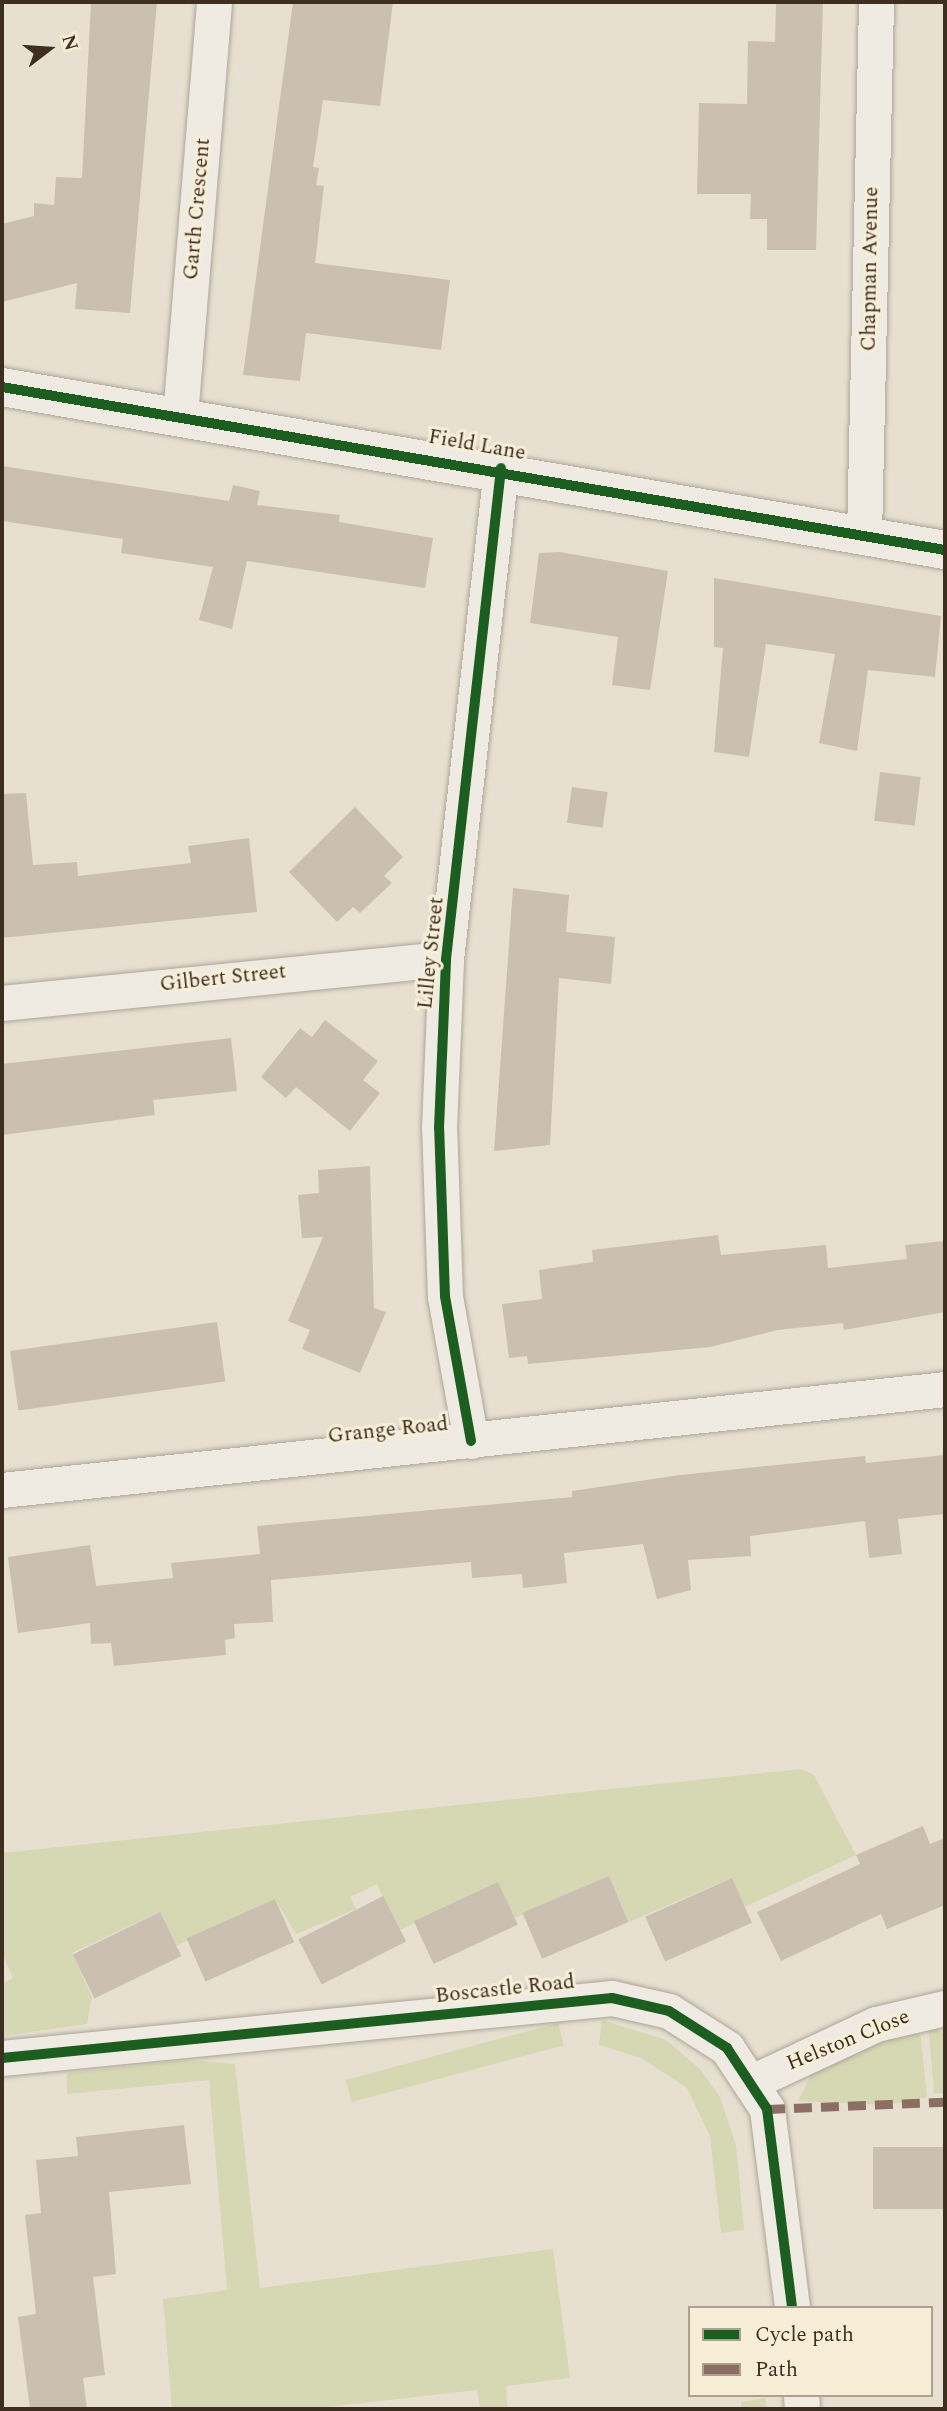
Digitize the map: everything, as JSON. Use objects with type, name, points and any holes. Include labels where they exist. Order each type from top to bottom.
[{"type":"street","name":"Garth Crescent","points":[[180,416],[214,2]]},
{"type":"street","name":"Chapman Avenue","points":[[864,536],[876,2]]},
{"type":"street","name":"Field Lane","points":[[2,387],[501,468],[945,550]]},
{"type":"street","name":"Lilley Street","points":[[471,1440],[438,1215],[446,959],[501,468]]},
{"type":"street","name":"Gilbert Street","points":[[2,1003],[446,959]]},
{"type":"street","name":"Grange Road","points":[[2,1490],[945,1389]]},
{"type":"street","name":"Boscastle Road","points":[[2,2058],[612,1998],[691,2022],[727,2048],[754,2081],[767,2109],[783,2196],[792,2306]]},
{"type":"street","name":"Helston Close","points":[[754,2081],[876,2024],[945,2008]]},
{"type":"green space","points":[[801,1769],[814,1775],[856,1855],[745,1907],[731,1878],[629,1922],[609,1876],[515,1918],[498,1883],[398,1931],[377,1884],[350,1897],[356,1909],[296,1934],[275,1899],[176,1946],[159,1912],[72,1953],[92,1997],[87,2024],[2,2036],[2,1984],[13,1978],[2,1953],[2,1853]]},
{"type":"green space","points":[[928,2019],[945,2036],[945,2094],[934,2093]]},
{"type":"green space","points":[[602,2020],[666,2040],[700,2069],[720,2097],[736,2145],[744,2230],[721,2233],[710,2136],[687,2088],[641,2058],[599,2045]]},
{"type":"green space","points":[[558,2023],[564,2045],[351,2102],[345,2080]]},
{"type":"green space","points":[[920,2030],[927,2097],[887,2105],[798,2101],[824,2049]]},
{"type":"green space","points":[[188,2060],[235,2064],[260,2288],[553,2249],[570,2378],[506,2386],[508,2409],[480,2409],[477,2390],[311,2409],[172,2409],[163,2299],[227,2290],[209,2080],[67,2094],[67,2073]]},
{"type":"green space","points":[[765,2398],[767,2409],[742,2409],[741,2402]]},
{"type":"building","points":[[91,2],[157,2],[130,313],[75,309],[77,283],[2,302],[2,224],[34,216],[34,203],[54,205],[56,177],[82,178]]},
{"type":"building","points":[[293,2],[393,2],[380,106],[323,100],[313,167],[319,168],[316,185],[324,186],[315,263],[450,280],[441,350],[306,333],[300,381],[243,375]]},
{"type":"building","points":[[776,2],[823,2],[816,250],[767,250],[767,219],[750,219],[751,194],[697,194],[699,103],[747,104],[748,41],[775,42]]},
{"type":"building","points":[[2,466],[229,501],[233,485],[260,491],[257,505],[340,515],[339,522],[433,538],[425,588],[247,561],[232,629],[199,620],[213,567],[121,553],[123,539],[2,521]]},
{"type":"building","points":[[560,552],[668,571],[650,690],[612,685],[618,637],[530,623],[539,553]]},
{"type":"building","points":[[714,578],[941,616],[935,677],[868,670],[857,751],[819,743],[835,654],[766,644],[749,757],[714,752],[723,648],[714,647]]},
{"type":"building","points":[[880,772],[921,777],[915,826],[874,821]]},
{"type":"building","points":[[572,787],[608,792],[603,828],[567,823]]},
{"type":"building","points":[[26,793],[33,865],[77,862],[78,876],[191,863],[188,846],[249,838],[257,912],[2,938],[2,794]]},
{"type":"building","points":[[355,807],[403,857],[384,876],[392,883],[360,913],[353,907],[337,922],[289,872]]},
{"type":"building","points":[[513,888],[569,895],[566,932],[615,937],[611,984],[559,978],[550,1145],[494,1151]]},
{"type":"building","points":[[325,1020],[378,1061],[363,1080],[380,1093],[350,1131],[296,1087],[286,1098],[261,1077],[300,1028],[312,1037]]},
{"type":"building","points":[[231,1038],[237,1091],[153,1100],[155,1115],[2,1135],[2,1064]]},
{"type":"building","points":[[370,1166],[374,1308],[386,1312],[360,1373],[302,1349],[310,1330],[288,1321],[323,1237],[302,1238],[298,1195],[319,1193],[318,1170]]},
{"type":"building","points":[[718,1235],[721,1255],[826,1245],[828,1268],[907,1259],[905,1245],[945,1241],[945,1312],[844,1330],[843,1323],[778,1330],[710,1347],[528,1364],[527,1356],[509,1358],[502,1304],[542,1299],[539,1270],[593,1262],[592,1250]]},
{"type":"building","points":[[217,1322],[225,1381],[18,1411],[10,1351]]},
{"type":"building","points":[[945,1455],[945,1514],[898,1519],[902,1554],[869,1558],[865,1521],[750,1536],[751,1556],[688,1560],[691,1590],[657,1599],[643,1544],[564,1553],[567,1583],[523,1588],[522,1574],[472,1578],[471,1562],[271,1580],[273,1622],[234,1624],[235,1638],[225,1640],[226,1655],[114,1666],[111,1643],[91,1644],[90,1623],[18,1633],[8,1557],[90,1545],[96,1586],[173,1578],[171,1563],[260,1554],[257,1526],[572,1497],[572,1491],[680,1475],[865,1456],[866,1463]]},
{"type":"building","points":[[923,1826],[930,1844],[945,1838],[945,1905],[887,1929],[881,1914],[781,1961],[757,1912],[860,1864],[856,1855]]},
{"type":"building","points":[[609,1876],[629,1922],[542,1959],[522,1913]]},
{"type":"building","points":[[732,1878],[752,1923],[665,1961],[645,1917]]},
{"type":"building","points":[[498,1882],[518,1925],[434,1964],[414,1921]]},
{"type":"building","points":[[383,1896],[406,1941],[322,1985],[298,1939]]},
{"type":"building","points":[[275,1899],[294,1942],[206,1981],[186,1938]]},
{"type":"building","points":[[160,1912],[181,1956],[94,1999],[73,1955]]},
{"type":"building","points":[[184,2125],[191,2184],[109,2192],[116,2274],[93,2277],[105,2375],[83,2378],[87,2409],[30,2409],[18,2317],[36,2314],[25,2215],[41,2213],[36,2160],[78,2156],[76,2137]]},
{"type":"building","points":[[873,2147],[945,2147],[945,2209],[873,2209]]},
{"type":"marked path","points":[[767,2109],[945,2102]]},
{"type":"cycle path","points":[[2,387],[945,550]]},
{"type":"cycle path","points":[[471,1441],[445,1296],[439,1128],[446,959],[501,468]]},
{"type":"cycle path","points":[[2,2058],[612,1998],[669,2011],[727,2048],[767,2109],[792,2306]]}]
